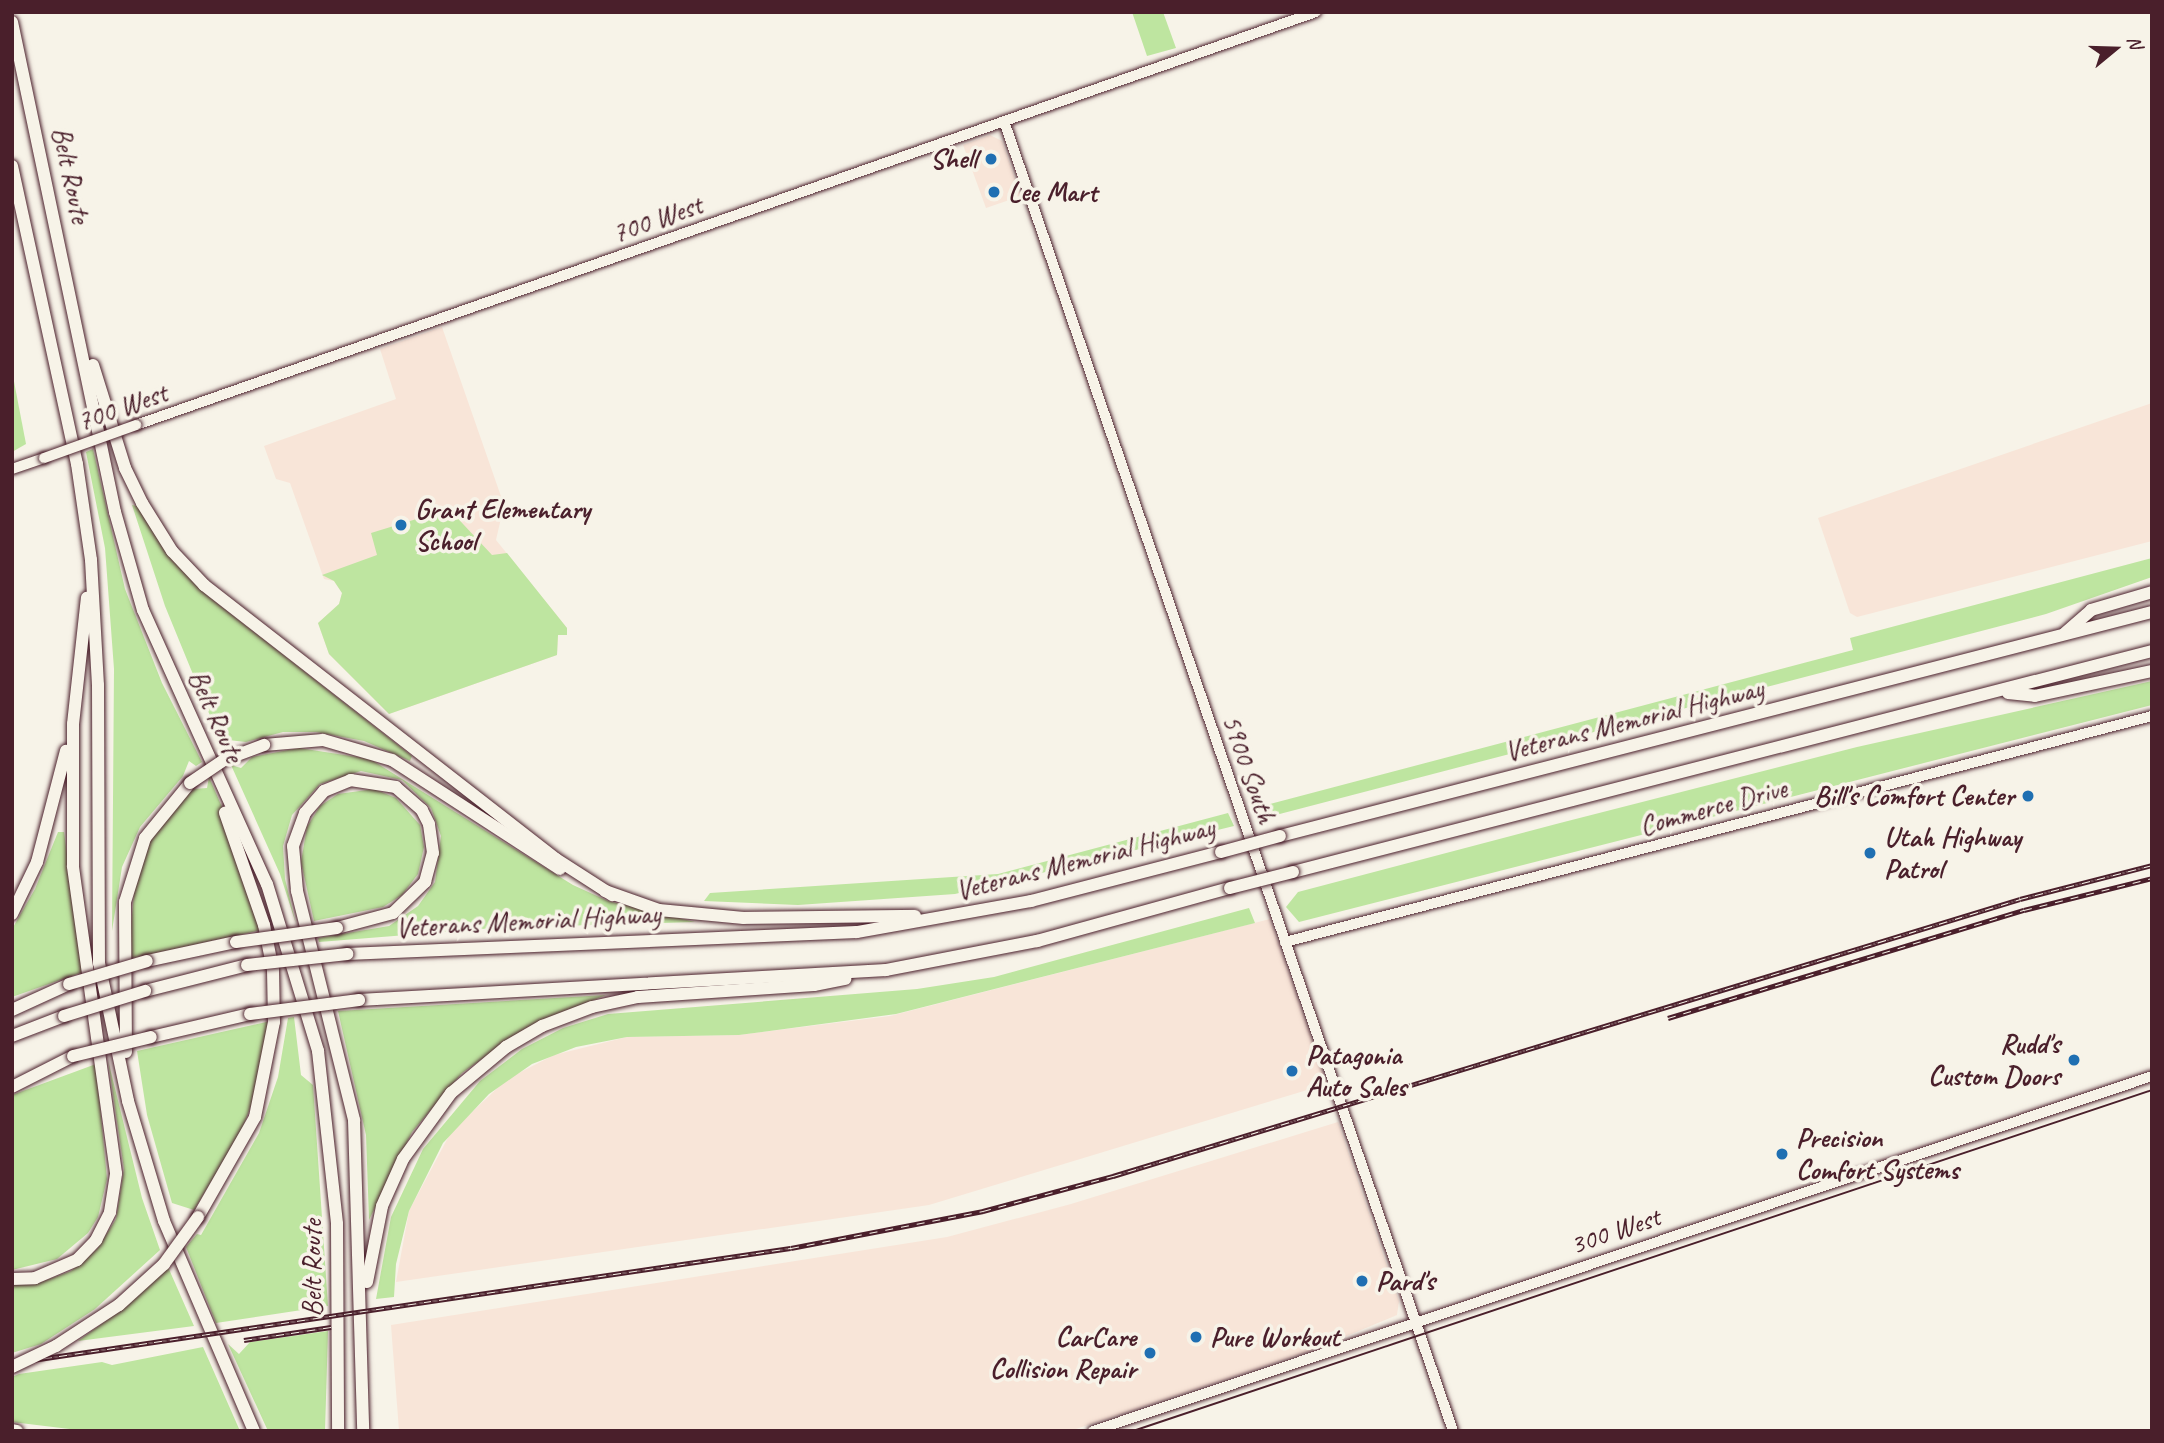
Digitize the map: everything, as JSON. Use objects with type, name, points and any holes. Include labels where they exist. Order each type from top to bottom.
[{"type":"highway","name":"Belt Route","points":[[12,22],[75,306],[115,512],[144,610],[189,718],[267,884],[318,1051],[337,1213],[338,1431]]},
{"type":"highway","name":"Belt Route","points":[[12,166],[77,464],[91,560],[98,685],[99,963],[128,1101],[183,1271],[254,1431]]},
{"type":"highway","points":[[75,306],[125,468],[172,551],[232,610],[556,859],[612,895]]},
{"type":"highway","points":[[12,1279],[35,1278],[77,1260],[96,1240],[110,1212],[116,1173],[73,866],[73,724],[91,560]]},
{"type":"highway","points":[[2061,636],[2091,610],[2152,592]]},
{"type":"highway","name":"Veterans Memorial Highway","points":[[12,1036],[145,990],[247,965],[347,954],[857,932],[958,916],[1221,852],[2152,612]]},
{"type":"highway","points":[[362,1380],[367,1277],[382,1206],[425,1123],[479,1068],[542,1026],[592,1007],[682,992],[814,985],[1037,941],[1230,888],[2152,651]]},
{"type":"highway","points":[[2000,692],[2035,696],[2152,671]]},
{"type":"highway","points":[[12,1367],[56,1346],[119,1305],[164,1264],[198,1217],[255,1117],[274,1023],[273,970],[251,881],[189,718]]},
{"type":"highway","points":[[12,914],[37,862],[73,724]]},
{"type":"highway","points":[[128,1101],[125,902],[145,838],[190,783],[223,760],[264,745],[323,740],[392,760],[549,863],[612,895],[659,910],[744,918],[958,916]]},
{"type":"highway","points":[[12,1010],[69,984],[147,961],[236,942],[337,928],[393,913],[419,892],[428,875],[433,853],[429,824],[422,810],[396,787],[351,780],[324,791],[305,813],[293,846],[297,891],[354,1120],[363,1431]]},
{"type":"highway","points":[[12,1079],[73,1056],[250,1014],[359,1000],[886,970]]},
{"type":"highway","points":[[12,1087],[73,1056]]},
{"type":"street","name":"700 West","points":[[12,469],[1316,12]]},
{"type":"street","name":"5900 South","points":[[1004,121],[1453,1431]]},
{"type":"street","name":"Commerce Drive","points":[[1285,942],[2152,716]]},
{"type":"street","name":"300 West","points":[[1093,1431],[2152,1076]]},
{"type":"shaded area","points":[[990,135],[1002,141],[1021,196],[986,208],[963,145]]},
{"type":"shaded area","name":"Grant Elementary School","points":[[442,327],[504,505],[496,540],[567,628],[567,635],[558,635],[557,655],[389,714],[329,654],[318,623],[339,604],[342,593],[334,581],[324,579],[290,483],[276,479],[264,446],[396,399],[380,349]]},
{"type":"shaded area","points":[[2152,403],[2152,541],[1857,617],[1850,613],[1818,518]]},
{"type":"shaded area","points":[[1270,919],[1327,1084],[929,1205],[396,1282],[409,1211],[451,1132],[507,1079],[554,1055],[627,1037],[739,1035],[890,1016]]},
{"type":"shaded area","points":[[1338,1122],[1399,1301],[1397,1315],[1313,1350],[1070,1431],[399,1431],[391,1325],[947,1237],[1071,1204]]},
{"type":"green space","points":[[1132,12],[1163,12],[1176,48],[1147,56]]},
{"type":"green space","points":[[12,371],[26,444],[12,452]]},
{"type":"green space","points":[[93,449],[125,589],[162,683],[202,762],[196,766],[189,761],[183,776],[140,827],[122,867],[112,931],[114,669],[105,548],[86,452]]},
{"type":"green space","points":[[132,505],[137,506],[171,558],[208,596],[412,756],[410,761],[364,741],[316,732],[283,732],[246,742],[228,740],[224,750],[165,606]]},
{"type":"green space","points":[[449,509],[492,555],[507,553],[567,628],[567,635],[558,635],[557,655],[389,714],[329,654],[318,623],[339,604],[342,593],[334,581],[322,575],[377,555],[371,533]]},
{"type":"green space","points":[[2152,558],[2152,577],[2046,614],[1272,816],[1270,812],[1262,814],[1259,807],[1853,650],[1850,638]]},
{"type":"green space","points":[[2152,681],[2152,705],[1299,922],[1286,907],[1298,892],[1560,823],[1857,747]]},
{"type":"green space","points":[[299,748],[370,759],[573,885],[608,901],[695,922],[494,928],[319,942],[318,938],[389,926],[418,906],[435,882],[441,836],[431,808],[402,780],[361,771],[320,784],[292,815],[283,846],[285,879],[296,924],[280,874],[231,765],[241,768],[252,757]]},
{"type":"green space","points":[[209,777],[239,846],[266,929],[128,959],[135,883],[149,843],[182,799],[194,789],[207,788]]},
{"type":"green space","points":[[374,789],[396,798],[420,825],[424,847],[418,874],[402,895],[383,907],[314,921],[301,862],[307,827],[320,806],[338,794]]},
{"type":"green space","points":[[1228,813],[1234,826],[955,894],[798,905],[704,901],[710,893],[998,874]]},
{"type":"green space","points":[[58,832],[64,832],[83,972],[12,997],[12,929],[35,889]]},
{"type":"green space","points":[[1249,908],[1255,923],[896,1014],[739,1035],[627,1037],[576,1047],[532,1064],[489,1094],[443,1143],[409,1211],[396,1264],[394,1297],[376,1299],[391,1217],[423,1149],[480,1081],[522,1049],[563,1028],[608,1014],[917,989],[994,977]]},
{"type":"green space","points":[[606,995],[526,1028],[462,1073],[412,1132],[369,1220],[366,1135],[338,1011]]},
{"type":"green space","points":[[294,1017],[301,1075],[313,1085],[328,1306],[216,1323],[186,1247],[197,1234],[201,1235],[259,1133],[278,1077],[288,1018]]},
{"type":"green space","points":[[271,1021],[259,1085],[241,1132],[194,1210],[172,1203],[147,1115],[137,1051]]},
{"type":"green space","points":[[108,1060],[142,1198],[160,1250],[95,1309],[41,1344],[12,1353],[12,1284],[36,1284],[71,1271],[97,1249],[116,1219],[124,1169]]},
{"type":"green space","points":[[96,1064],[107,1179],[98,1217],[88,1233],[57,1259],[12,1270],[12,1095]]},
{"type":"green space","points":[[168,1267],[194,1326],[78,1341],[121,1310]]},
{"type":"green space","points":[[328,1331],[325,1431],[268,1431],[228,1344],[239,1354],[250,1342]]},
{"type":"green space","points":[[203,1347],[240,1431],[86,1431],[12,1422],[12,1377],[19,1374],[102,1362],[112,1365]]},
{"type":"tram line","points":[[1133,1431],[2152,1090]]},
{"type":"railway","points":[[12,1363],[791,1248],[983,1211],[1113,1176],[2020,899],[2152,865]]},
{"type":"railway","points":[[1668,1018],[2024,910],[2152,878]]},
{"type":"railway","points":[[244,1340],[331,1327]]},
{"type":"place","name":"Shell","points":[[991,159]]},
{"type":"place","name":"Lee Mart","points":[[994,192]]},
{"type":"place","name":"Grant Elementary School","points":[[401,525]]},
{"type":"place","name":"Bill's Comfort Center","points":[[2028,796]]},
{"type":"place","name":"Utah Highway Patrol","points":[[1870,853]]},
{"type":"place","name":"Rudd's Custom Doors","points":[[2074,1060]]},
{"type":"place","name":"Patagonia Auto Sales","points":[[1292,1071]]},
{"type":"place","name":"Precision Comfort Systems","points":[[1782,1154]]},
{"type":"place","name":"Pard's","points":[[1362,1281]]},
{"type":"place","name":"Pure Workout","points":[[1196,1337]]},
{"type":"place","name":"CarCare Collision Repair","points":[[1150,1353]]}]
